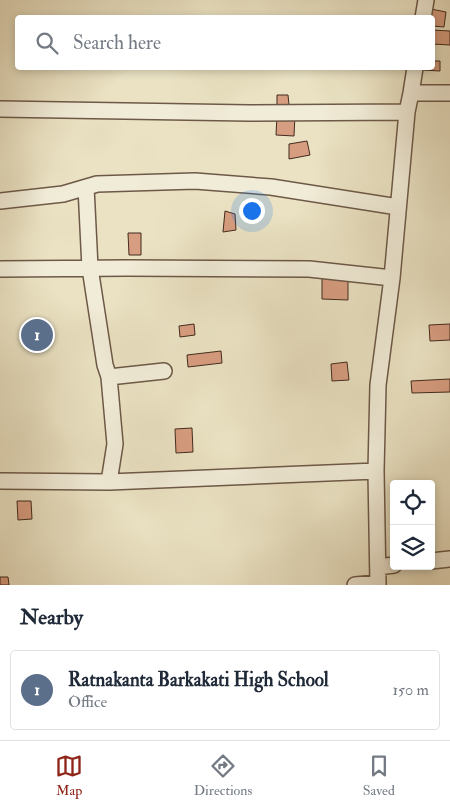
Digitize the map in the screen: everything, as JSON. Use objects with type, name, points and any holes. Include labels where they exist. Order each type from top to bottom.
[{"type":"street","points":[[424,15],[426,0]]},
{"type":"street","points":[[355,585],[378,584],[376,471],[378,385],[392,278],[407,112],[415,70]]},
{"type":"street","points":[[412,93],[450,93]]},
{"type":"street","points":[[0,109],[249,113],[407,112]]},
{"type":"street","points":[[0,201],[64,194],[96,184],[195,181],[271,188],[398,207]]},
{"type":"street","points":[[86,187],[90,268],[105,365],[109,377],[115,444],[109,482]]},
{"type":"street","points":[[0,269],[310,268],[392,278]]},
{"type":"street","points":[[109,377],[164,371]]},
{"type":"street","points":[[0,481],[109,482],[376,471]]},
{"type":"street","points":[[435,561],[450,559]]},
{"type":"street","points":[[378,567],[390,566]]},
{"type":"building","points":[[431,9],[446,12],[444,27],[435,26],[435,15],[430,15]]},
{"type":"building","points":[[435,30],[450,31],[450,45],[435,44]]},
{"type":"building","points":[[435,61],[440,61],[440,71],[423,70],[435,70]]},
{"type":"building","points":[[277,95],[288,95],[289,105],[277,105]]},
{"type":"building","points":[[277,115],[295,115],[294,136],[276,135]]},
{"type":"building","points":[[307,141],[310,155],[289,159],[289,144]]},
{"type":"building","points":[[225,211],[235,214],[236,230],[223,232]]},
{"type":"building","points":[[128,233],[141,233],[141,255],[129,255]]},
{"type":"building","points":[[322,278],[348,278],[348,300],[322,299]]},
{"type":"building","points":[[194,324],[195,335],[180,337],[179,326]]},
{"type":"building","points":[[450,324],[450,340],[430,341],[429,325]]},
{"type":"building","points":[[221,351],[222,363],[188,367],[187,355]]},
{"type":"building","points":[[347,362],[349,380],[332,381],[331,364]]},
{"type":"building","points":[[450,379],[450,392],[412,393],[411,381]]},
{"type":"building","points":[[192,428],[193,452],[176,453],[175,429]]},
{"type":"building","points":[[17,501],[31,501],[32,519],[18,520]]},
{"type":"building","points":[[0,577],[8,577],[9,585],[0,585]]},
{"type":"place","name":"Ratnakanta Barkakati High School","points":[[37,335]]}]
